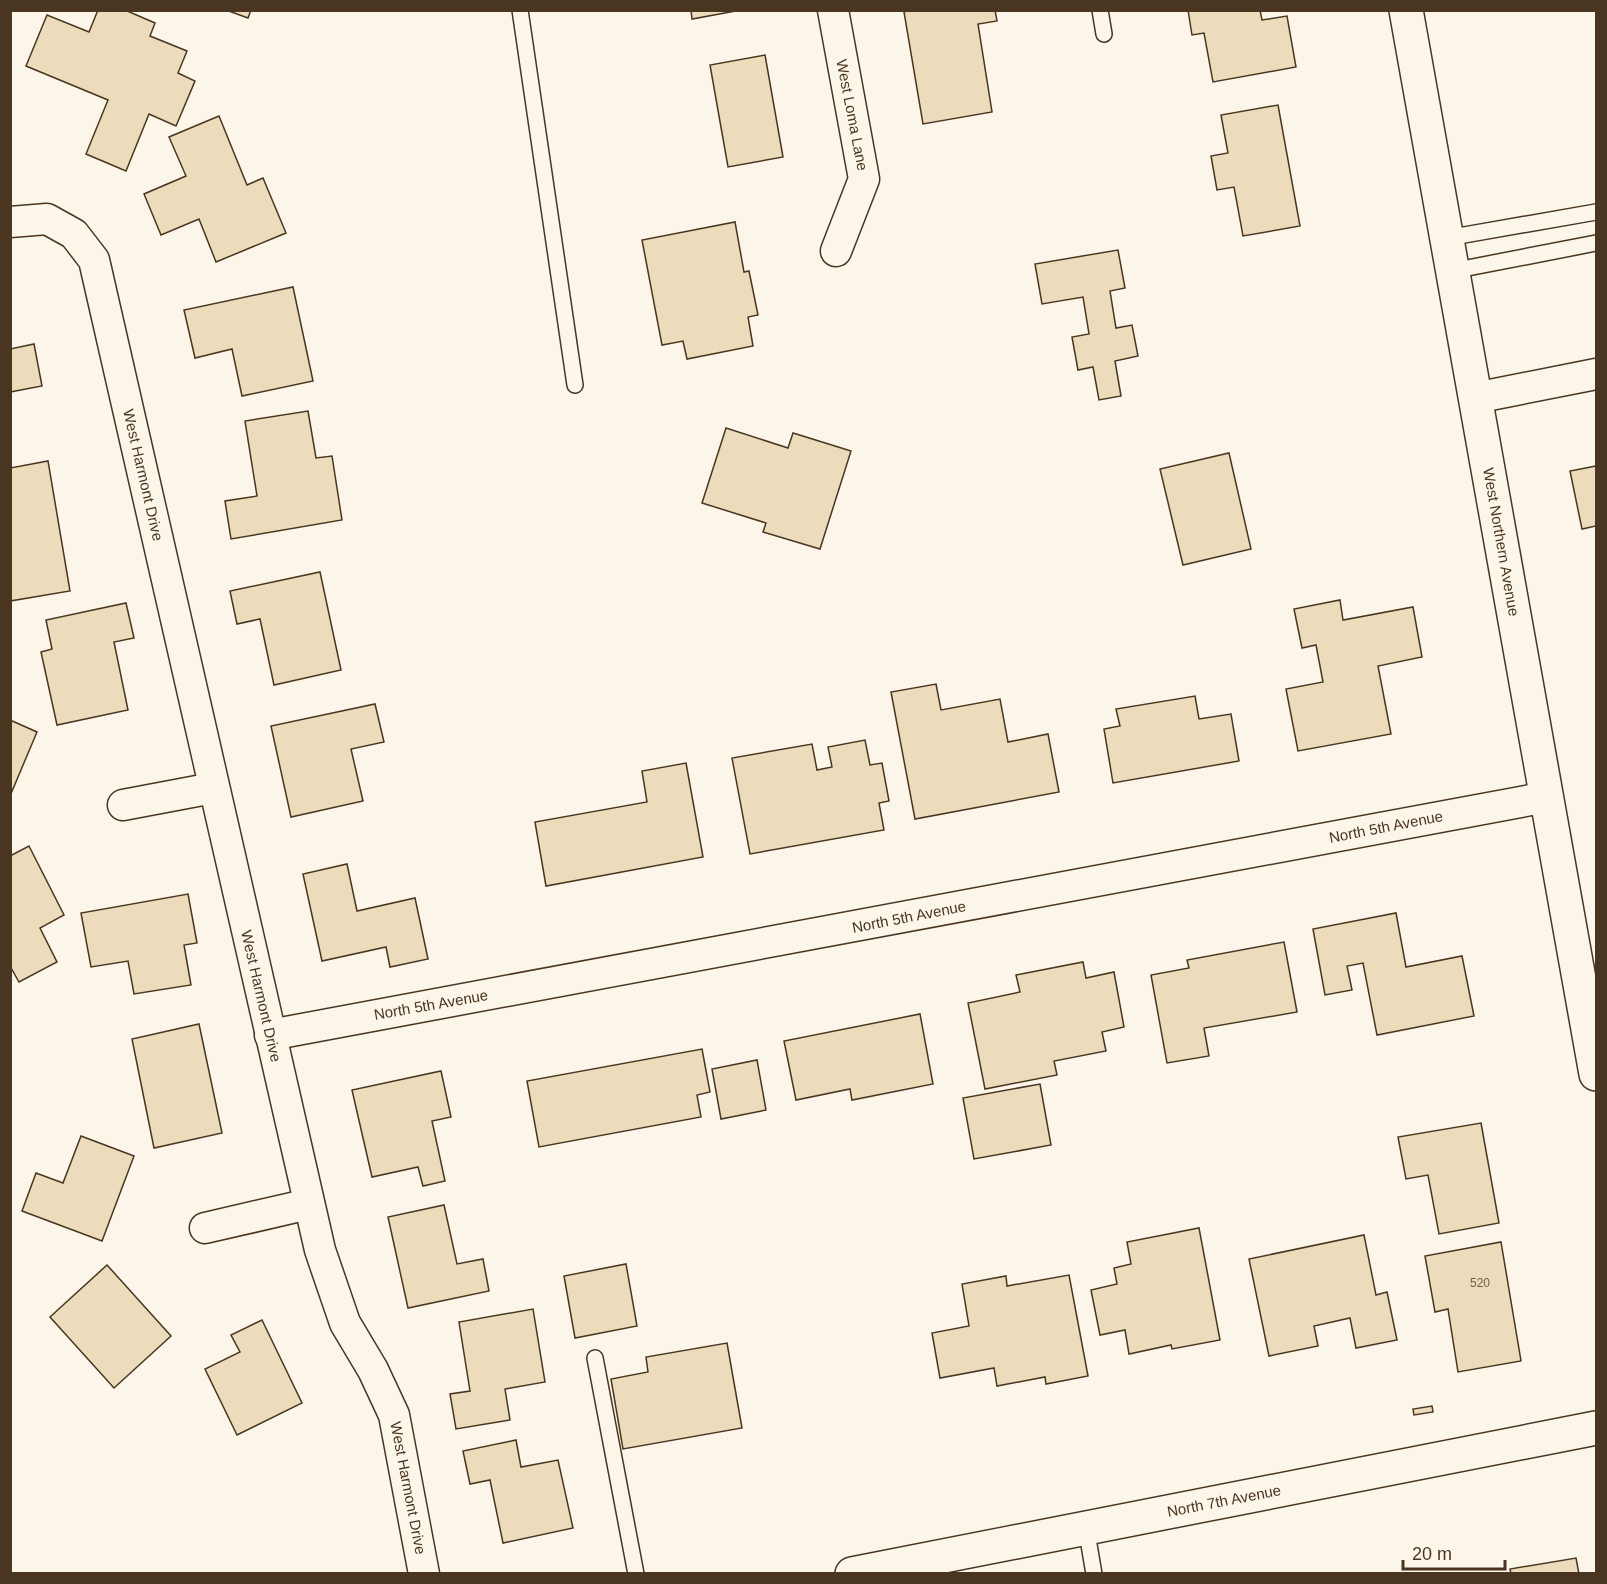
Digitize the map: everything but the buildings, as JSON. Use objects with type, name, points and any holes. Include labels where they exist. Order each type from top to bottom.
[{"type":"main road","name":"West Northern Avenue","points":[[1406,10],[1596,1074]]},
{"type":"main road","name":"North 7th Avenue","points":[[852,1574],[1596,1428]]},
{"type":"street","name":"West Loma Lane","points":[[833,10],[864,179],[836,251]]},
{"type":"street","name":"West Harmont Drive","points":[[10,222],[47,219],[74,234],[94,260],[320,1250],[345,1323],[373,1370],[394,1415],[424,1574]]},
{"type":"street","points":[[1475,398],[1596,374]]},
{"type":"street","points":[[123,805],[213,788]]},
{"type":"street","name":"North 5th Avenue","points":[[270,1035],[1547,797]]},
{"type":"street","points":[[205,1228],[309,1204]]},
{"type":"lane","points":[[520,10],[574,385]]},
{"type":"lane","points":[[1100,10],[1104,34]]},
{"type":"lane","points":[[1447,238],[1596,212]]},
{"type":"lane","points":[[1452,271],[1596,243]]},
{"type":"lane","points":[[595,1358],[636,1574]]},
{"type":"lane","points":[[1086,1527],[1094,1574]]}]
